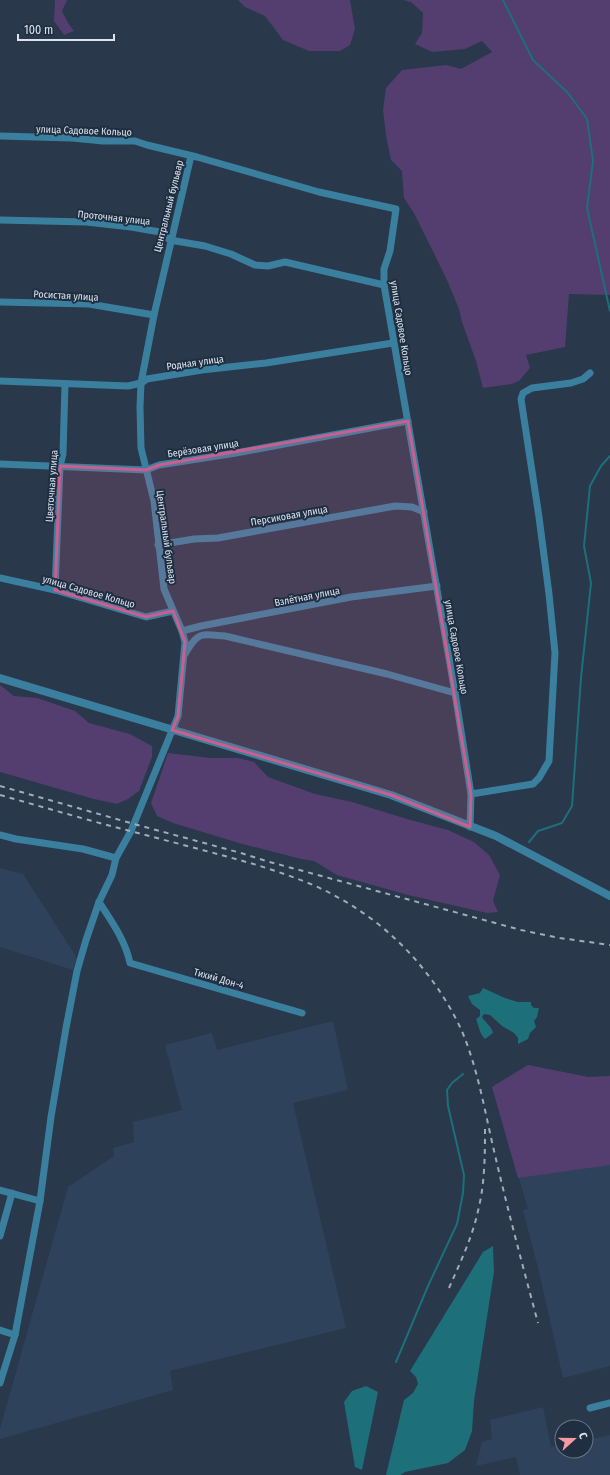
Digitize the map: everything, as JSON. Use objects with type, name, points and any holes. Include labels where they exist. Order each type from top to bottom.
[{"type":"street","name":"улица Садовое Кольцо","points":[[0,136],[135,141],[319,192],[396,209],[390,251],[384,269],[384,285],[472,794],[470,827]]},
{"type":"street","name":"Центральный бульвар","points":[[0,1383],[14,1335],[40,1201],[51,1117],[77,971],[99,902],[112,875],[116,858],[134,824],[178,716],[185,642],[182,631],[164,589],[154,501],[141,448],[141,383],[170,240],[190,156]]},
{"type":"street","name":"Проточная улица","points":[[0,220],[86,222],[132,227],[160,232],[170,240],[205,246],[225,252],[255,265],[268,266],[285,262],[384,285]]},
{"type":"street","name":"Росистая улица","points":[[0,302],[89,304],[154,315]]},
{"type":"street","name":"Родная улица","points":[[0,381],[128,386],[141,383],[147,379],[202,370],[266,363],[393,343]]},
{"type":"street","points":[[472,794],[533,784],[539,778],[549,761],[555,652],[542,540],[521,400],[523,393],[532,388],[571,383],[583,379],[590,373]]},
{"type":"street","name":"Цветочная улица","points":[[55,590],[60,466],[63,454],[65,384]]},
{"type":"street","name":"Берёзовая улица","points":[[0,464],[146,470],[159,465],[236,453],[408,421]]},
{"type":"street","name":"Персиковая улица","points":[[158,545],[194,539],[218,538],[395,506],[412,507],[424,512]]},
{"type":"street","name":"улица Садовое Кольцо","points":[[0,578],[55,590],[146,617],[173,611]]},
{"type":"street","name":"Взлётная улица","points":[[182,631],[350,597],[437,586]]},
{"type":"street","points":[[184,655],[197,636],[204,634],[226,636],[387,674],[455,693]]},
{"type":"street","points":[[0,678],[391,794],[470,827],[496,836],[610,896]]},
{"type":"street","points":[[0,835],[16,839],[83,849],[116,858]]},
{"type":"street","name":"Тихий Дон-4","points":[[99,902],[115,926],[127,950],[130,963],[302,1013]]},
{"type":"street","points":[[0,1190],[40,1201]]},
{"type":"street","points":[[0,1236],[12,1194]]},
{"type":"street","points":[[0,1330],[14,1335]]},
{"type":"street","points":[[590,1408],[610,1404]]},
{"type":"highlighted area","points":[[408,421],[471,794],[470,827],[391,795],[172,730],[178,716],[185,642],[173,611],[146,617],[55,590],[60,466],[146,470],[159,465]]},
{"type":"shaded area","points":[[55,0],[67,0],[62,11],[74,31],[64,35],[54,21]]},
{"type":"shaded area","points":[[238,0],[350,0],[355,29],[350,45],[340,51],[309,51],[283,40],[265,16],[245,7]]},
{"type":"shaded area","points":[[403,0],[610,0],[610,295],[569,294],[565,347],[526,355],[530,368],[519,381],[512,384],[483,388],[459,309],[447,280],[414,213],[404,198],[402,171],[391,160],[383,110],[386,88],[402,70],[446,65],[461,69],[492,52],[482,41],[465,49],[432,52],[415,44],[422,33],[423,13],[411,2]]},
{"type":"shaded area","points":[[0,685],[14,696],[37,698],[75,711],[89,723],[130,734],[152,746],[152,757],[139,791],[128,799],[117,804],[94,799],[0,772]]},
{"type":"shaded area","points":[[168,753],[211,758],[238,758],[254,762],[268,777],[315,794],[352,802],[448,830],[474,842],[489,855],[500,875],[493,901],[498,912],[487,913],[408,895],[337,875],[314,861],[239,843],[173,823],[157,816],[151,803]]},
{"type":"shaded area","points":[[0,868],[23,874],[77,958],[73,970],[0,947]]},
{"type":"shaded area","points":[[483,988],[518,1002],[531,1002],[531,1005],[534,1008],[539,1008],[537,1017],[534,1021],[536,1027],[530,1033],[528,1039],[518,1044],[518,1038],[514,1033],[502,1026],[490,1015],[484,1014],[482,1017],[493,1033],[485,1039],[483,1037],[476,1019],[480,1016],[480,1010],[472,1004],[468,996],[480,993]]},
{"type":"shaded area","points":[[333,1021],[348,1090],[293,1103],[346,1328],[170,1371],[173,1390],[0,1439],[0,1429],[68,1187],[114,1156],[113,1148],[134,1142],[133,1122],[182,1110],[165,1045],[212,1033],[217,1050]]},
{"type":"shaded area","points":[[528,1065],[588,1077],[610,1076],[610,1366],[563,1378],[539,1272],[523,1210],[528,1209],[492,1087]]},
{"type":"shaded area","points":[[528,1065],[588,1077],[610,1076],[610,1165],[518,1178],[492,1087]]},
{"type":"shaded area","points":[[493,1246],[494,1272],[474,1401],[472,1431],[465,1450],[448,1463],[405,1472],[400,1475],[386,1475],[404,1400],[413,1393],[418,1384],[416,1377],[410,1371],[483,1252]]},
{"type":"shaded area","points":[[366,1386],[378,1392],[362,1470],[355,1467],[344,1402],[352,1391]]},
{"type":"shaded area","points":[[543,1407],[551,1447],[554,1446],[554,1459],[594,1459],[594,1438],[610,1435],[610,1475],[520,1475],[516,1457],[476,1466],[482,1442],[492,1439],[490,1420]]},
{"type":"waterway","points":[[503,0],[533,60],[568,93],[587,119],[593,161],[587,208],[610,311]]},
{"type":"waterway","points":[[529,842],[538,831],[562,823],[572,806],[581,678],[591,583],[584,546],[590,486],[601,466],[610,456]]},
{"type":"waterway","points":[[396,1362],[428,1286],[457,1224],[463,1193],[464,1175],[448,1106],[447,1090],[452,1083],[463,1074]]},
{"type":"railway","points":[[0,786],[266,861],[521,930],[560,938],[610,945]]},
{"type":"railway","points":[[0,795],[257,865],[288,875],[309,883],[339,898],[377,923],[394,938],[425,971],[438,989],[461,1029],[467,1044],[477,1075],[505,1197],[538,1323]]},
{"type":"railway","points":[[449,1288],[469,1241],[478,1211],[485,1158],[485,1126]]}]
